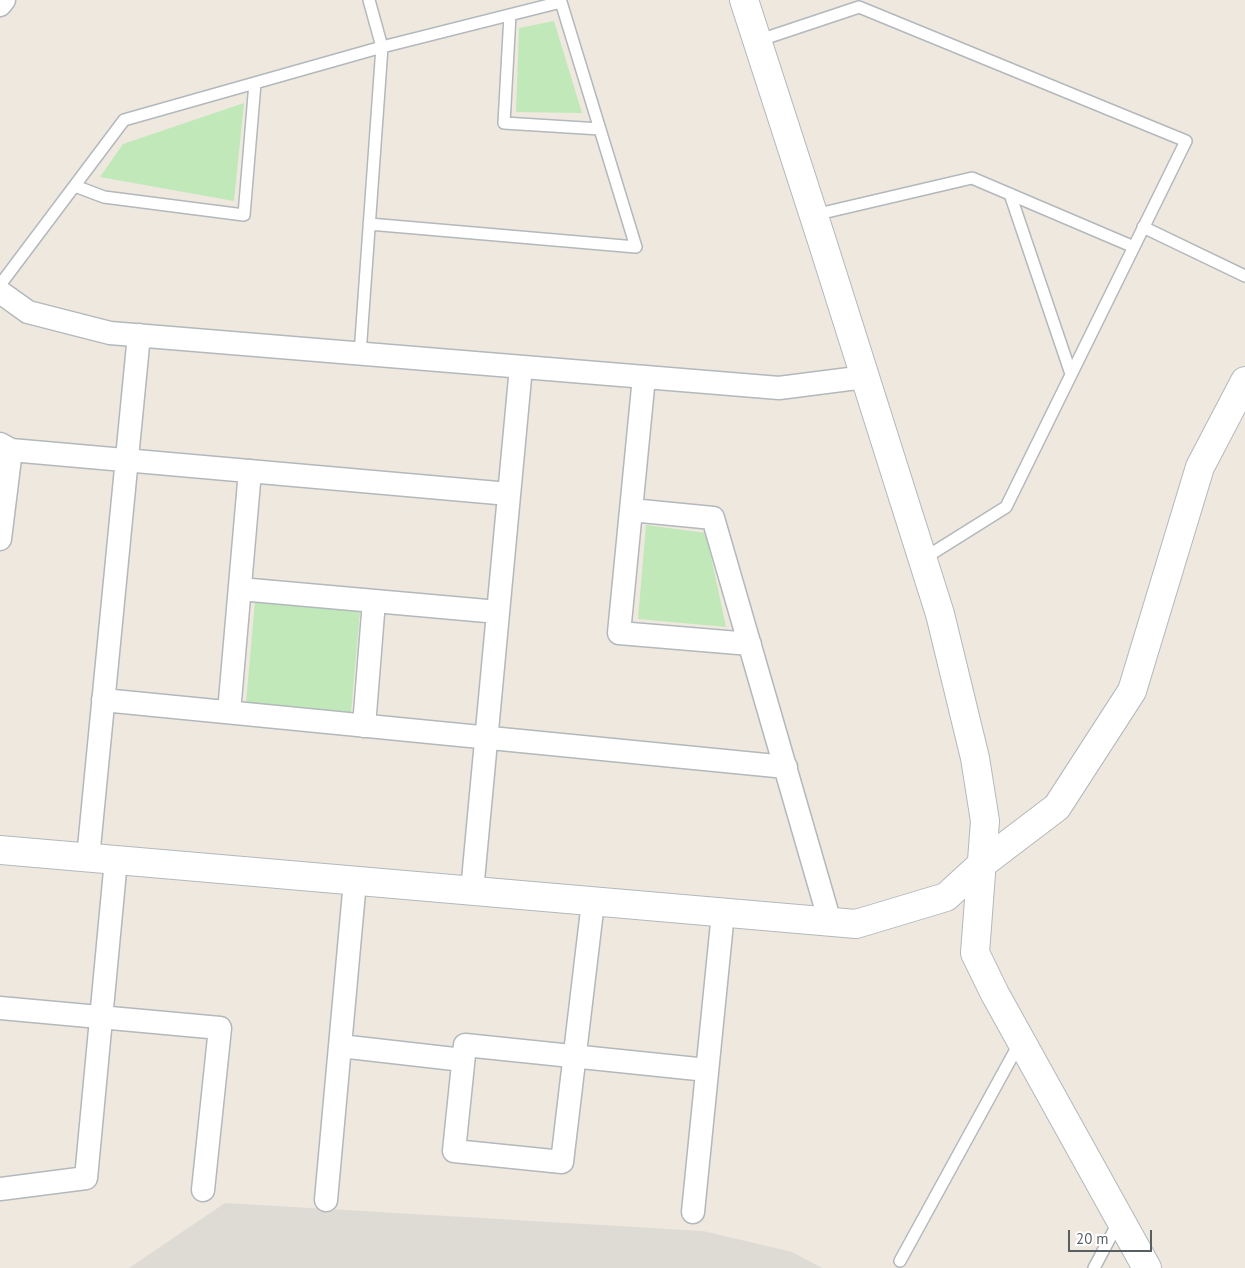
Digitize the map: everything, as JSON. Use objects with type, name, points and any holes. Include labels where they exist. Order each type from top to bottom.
[{"type":"street","points":[[0,5],[4,0]]},
{"type":"street","points":[[744,0],[940,614],[974,758],[985,821],[975,953],[995,994],[1147,1268]]},
{"type":"street","points":[[0,292],[28,312],[110,333],[779,388],[865,377]]},
{"type":"street","points":[[88,858],[139,335]]},
{"type":"street","points":[[472,891],[521,367]]},
{"type":"street","points":[[644,377],[619,633],[750,644]]},
{"type":"street","points":[[0,850],[856,924],[946,897],[982,864],[1057,807],[1132,691],[1200,467],[1245,381]]},
{"type":"street","points":[[0,539],[6,447],[126,460],[509,494]]},
{"type":"street","points":[[229,712],[250,471]]},
{"type":"street","points":[[631,510],[713,518],[830,922]]},
{"type":"street","points":[[240,588],[498,612]]},
{"type":"street","points":[[364,726],[374,601]]},
{"type":"street","points":[[103,700],[786,768]]},
{"type":"street","points":[[0,1189],[86,1178],[116,860]]},
{"type":"street","points":[[326,1200],[355,881]]},
{"type":"street","points":[[593,902],[575,1057],[562,1162],[454,1151],[465,1045],[575,1057],[707,1070]]},
{"type":"street","points":[[693,1212],[723,913]]},
{"type":"street","points":[[0,1008],[220,1028],[203,1190]]},
{"type":"street","points":[[340,1046],[463,1060]]},
{"type":"lane","points":[[360,354],[382,47],[369,0]]},
{"type":"lane","points":[[0,285],[124,120],[382,47],[560,2],[636,247],[370,224]]},
{"type":"lane","points":[[757,41],[859,4],[1186,141],[1006,507],[922,559]]},
{"type":"lane","points":[[510,15],[504,123],[600,129]]},
{"type":"lane","points":[[75,186],[104,197],[244,215],[255,83]]},
{"type":"lane","points":[[814,215],[972,178],[1134,247]]},
{"type":"lane","points":[[1010,194],[1071,374]]},
{"type":"lane","points":[[1143,227],[1245,276]]},
{"type":"lane","points":[[900,1261],[1021,1040]]},
{"type":"lane","points":[[1094,1268],[1120,1219]]},
{"type":"shaded area","points":[[225,1203],[703,1231],[792,1252],[822,1268],[129,1268]]},
{"type":"green space","points":[[554,21],[582,113],[516,112],[519,28]]},
{"type":"green space","points":[[244,103],[234,201],[100,177],[123,144]]},
{"type":"green space","points":[[646,525],[706,533],[726,627],[638,619]]},
{"type":"green space","points":[[255,601],[360,611],[351,713],[246,703]]}]
